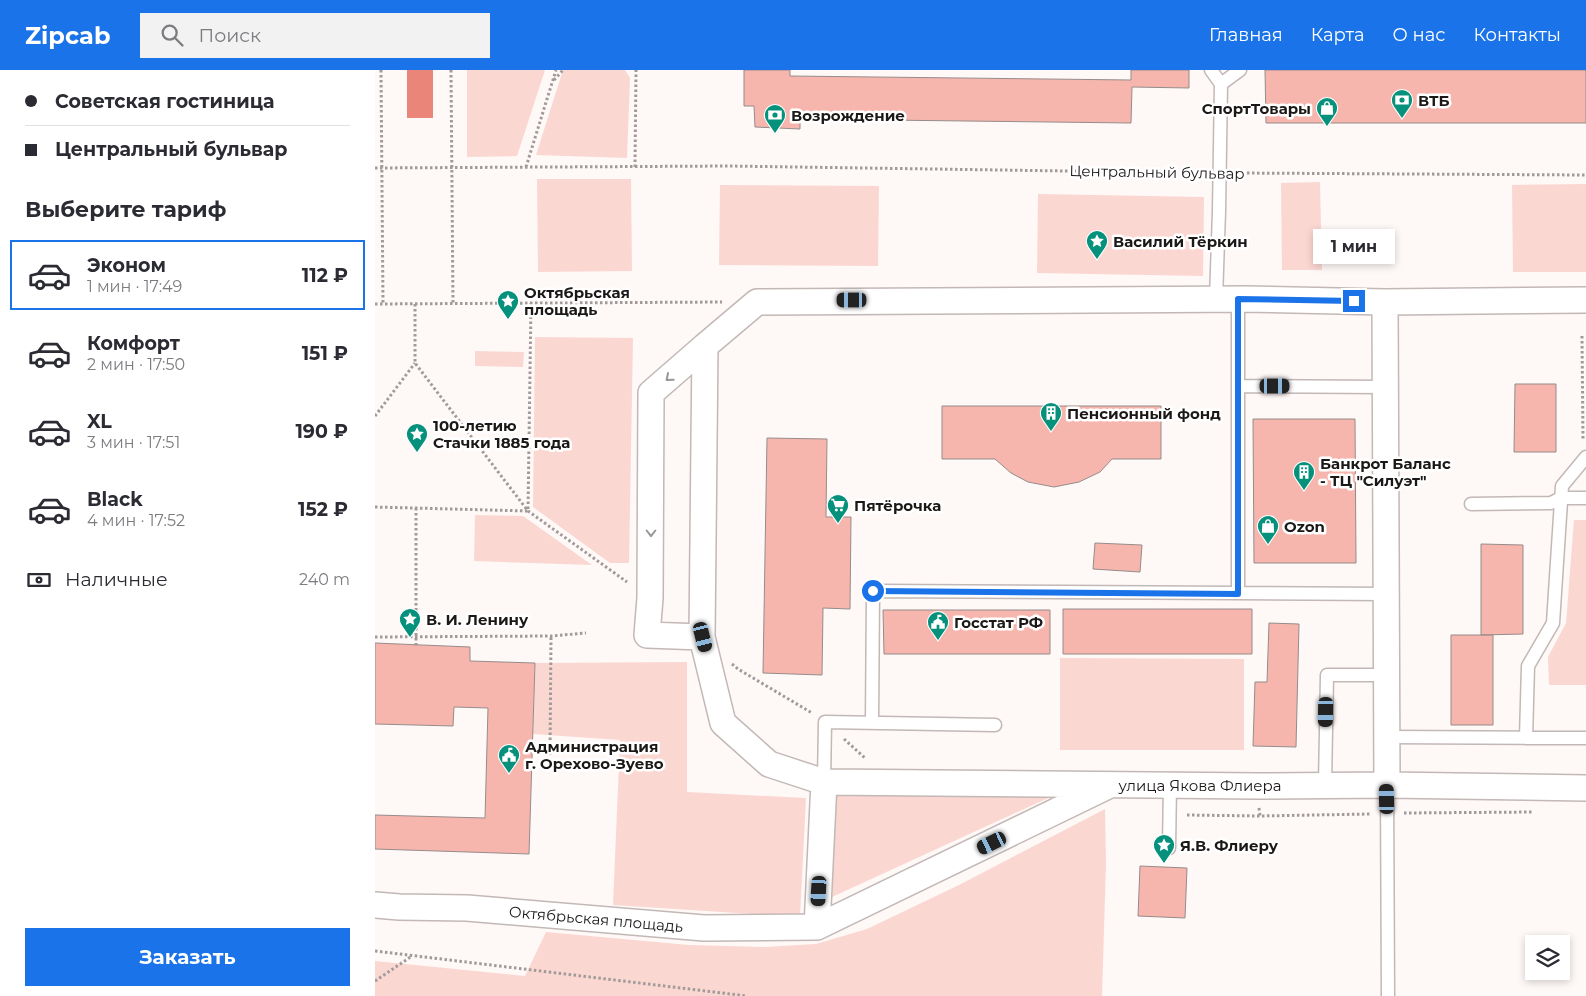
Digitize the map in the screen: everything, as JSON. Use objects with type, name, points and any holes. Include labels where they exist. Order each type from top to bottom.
[{"type":"street","points":[[703,637],[647,635],[650,598],[651,393],[757,302],[1227,299],[1385,302],[1586,300]]},
{"type":"street","points":[[1385,302],[1387,785]]},
{"type":"street","points":[[705,346],[703,637],[723,723],[769,764],[824,782],[1114,783]]},
{"type":"street","points":[[817,928],[824,782]]},
{"type":"street","name":"улица Якова Флиера","points":[[817,928],[1114,783],[1586,788]]},
{"type":"street","name":"Октябрьская площадь","points":[[375,905],[467,908],[704,928],[817,928]]},
{"type":"lane","points":[[1211,70],[1221,84],[1219,173],[1227,299],[1239,386],[1238,594]]},
{"type":"lane","points":[[1221,84],[1241,70]]},
{"type":"lane","points":[[1239,386],[1385,387]]},
{"type":"lane","points":[[1526,738],[1528,666],[1553,623],[1562,486],[1586,457]]},
{"type":"lane","points":[[1471,504],[1551,503],[1561,498],[1586,498]]},
{"type":"lane","points":[[872,722],[873,591],[1386,594]]},
{"type":"lane","points":[[1325,785],[1327,675],[1387,675]]},
{"type":"lane","points":[[824,782],[825,722],[995,726]]},
{"type":"lane","points":[[1387,737],[1586,738]]},
{"type":"lane","points":[[1169,784],[1169,848]]},
{"type":"lane","points":[[1387,785],[1388,996]]},
{"type":"path","points":[[381,70],[383,304]]},
{"type":"path","points":[[451,70],[453,304]]},
{"type":"path","points":[[526,167],[556,70]]},
{"type":"path","points":[[552,82],[563,70]]},
{"type":"path","points":[[633,70],[636,75]]},
{"type":"path","points":[[635,167],[636,70]]},
{"type":"path","name":"Центральный бульвар","points":[[375,168],[728,166],[1219,173],[1586,175]]},
{"type":"path","points":[[375,304],[757,302]]},
{"type":"path","points":[[528,511],[531,303]]},
{"type":"path","points":[[375,416],[415,363],[415,304]]},
{"type":"path","points":[[415,363],[528,511],[650,598]]},
{"type":"path","points":[[375,508],[528,511]]},
{"type":"path","points":[[416,508],[417,646]]},
{"type":"path","points":[[375,636],[551,636],[586,633]]},
{"type":"path","points":[[550,755],[551,636]]},
{"type":"path","points":[[731,663],[825,722],[869,763]]},
{"type":"path","points":[[1187,815],[1260,816]]},
{"type":"path","points":[[375,951],[747,996]]},
{"type":"path","points":[[375,981],[412,956]]},
{"type":"shaded area","points":[[407,70],[433,70],[433,118],[407,118]]},
{"type":"shaded area","points":[[467,70],[545,70],[517,156],[467,157]]},
{"type":"shaded area","points":[[563,70],[625,70],[630,78],[627,158],[536,155]]},
{"type":"shaded area","points":[[537,179],[631,179],[632,271],[538,272]]},
{"type":"shaded area","points":[[1320,182],[1322,270],[1282,270],[1281,183]]},
{"type":"shaded area","points":[[1586,184],[1586,272],[1513,272],[1512,185]]},
{"type":"shaded area","points":[[720,185],[879,186],[878,266],[719,265]]},
{"type":"shaded area","points":[[1038,194],[1204,197],[1203,276],[1037,273]]},
{"type":"shaded area","points":[[535,337],[633,338],[629,563],[610,563],[533,507]]},
{"type":"shaded area","points":[[475,351],[524,352],[523,367],[475,366]]},
{"type":"shaded area","points":[[475,515],[523,516],[592,565],[474,561]]},
{"type":"shaded area","points":[[1574,520],[1586,520],[1586,685],[1549,685],[1548,657],[1566,623]]},
{"type":"shaded area","points":[[1060,658],[1244,659],[1244,750],[1060,750]]},
{"type":"shaded area","points":[[687,662],[687,792],[806,798],[800,917],[613,905],[620,740],[533,734],[535,663]]},
{"type":"shaded area","points":[[1057,794],[832,897],[836,796]]},
{"type":"shaded area","points":[[1105,809],[1106,863],[1102,996],[375,996],[375,961],[525,976],[546,932],[689,945],[765,947],[816,944],[867,929],[959,885]]},
{"type":"building","points":[[744,70],[790,70],[790,76],[1131,80],[1131,70],[1189,70],[1189,88],[1132,87],[1131,123],[800,119],[800,129],[755,127],[754,106],[744,106]]},
{"type":"building","points":[[1265,70],[1586,70],[1586,123],[1266,123]]},
{"type":"building","points":[[1515,384],[1556,384],[1556,452],[1514,452]]},
{"type":"building","name":"Пенсионный фонд","points":[[942,406],[1161,406],[1161,459],[1112,459],[1100,472],[1079,482],[1054,487],[1028,482],[1011,473],[995,459],[942,459]]},
{"type":"building","name":"Банкрот Баланс - ТЦ \"Силуэт\"","points":[[1253,419],[1355,419],[1356,563],[1254,563]]},
{"type":"building","points":[[767,438],[827,439],[826,517],[851,517],[850,609],[823,608],[822,675],[763,673]]},
{"type":"building","points":[[1095,543],[1142,545],[1140,572],[1093,569]]},
{"type":"building","points":[[1481,544],[1523,545],[1523,634],[1481,635]]},
{"type":"building","points":[[1063,609],[1252,609],[1252,654],[1063,654]]},
{"type":"building","points":[[883,610],[1050,610],[1050,654],[884,654]]},
{"type":"building","points":[[1269,623],[1299,624],[1296,747],[1253,746],[1255,682],[1267,682]]},
{"type":"building","points":[[1451,635],[1493,635],[1493,725],[1451,725]]},
{"type":"building","name":"Администрация г. Орехово-Зуево","points":[[375,643],[470,647],[470,661],[535,663],[529,854],[375,849],[375,815],[485,818],[488,708],[454,707],[453,726],[375,724]]},
{"type":"building","points":[[1140,866],[1187,868],[1185,918],[1138,916]]},
{"type":"place","name":"ВТБ","points":[[1402,119]]},
{"type":"place","name":"СпортТовары","points":[[1327,127]]},
{"type":"place","name":"Возрождение","points":[[775,134]]},
{"type":"place","name":"Василий Тёркин","points":[[1097,260]]},
{"type":"place","name":"Октябрьская площадь","points":[[508,320]]},
{"type":"place","name":"Пенсионный фонд","points":[[1051,432]]},
{"type":"place","name":"100-летию Стачки 1885 года","points":[[417,453]]},
{"type":"place","name":"Банкрот Баланс - ТЦ \"Силуэт\"","points":[[1304,491]]},
{"type":"place","name":"Пятёрочка","points":[[838,524]]},
{"type":"place","name":"Ozon","points":[[1268,545]]},
{"type":"place","name":"В. И. Ленину","points":[[410,638]]},
{"type":"place","name":"Госстат РФ","points":[[938,641]]},
{"type":"place","name":"Администрация г. Орехово-Зуево","points":[[509,774]]},
{"type":"place","name":"Я.В. Флиеру","points":[[1164,864]]},
{"type":"route","points":[[873,591],[1238,594],[1238,299],[1354,301]]}]
